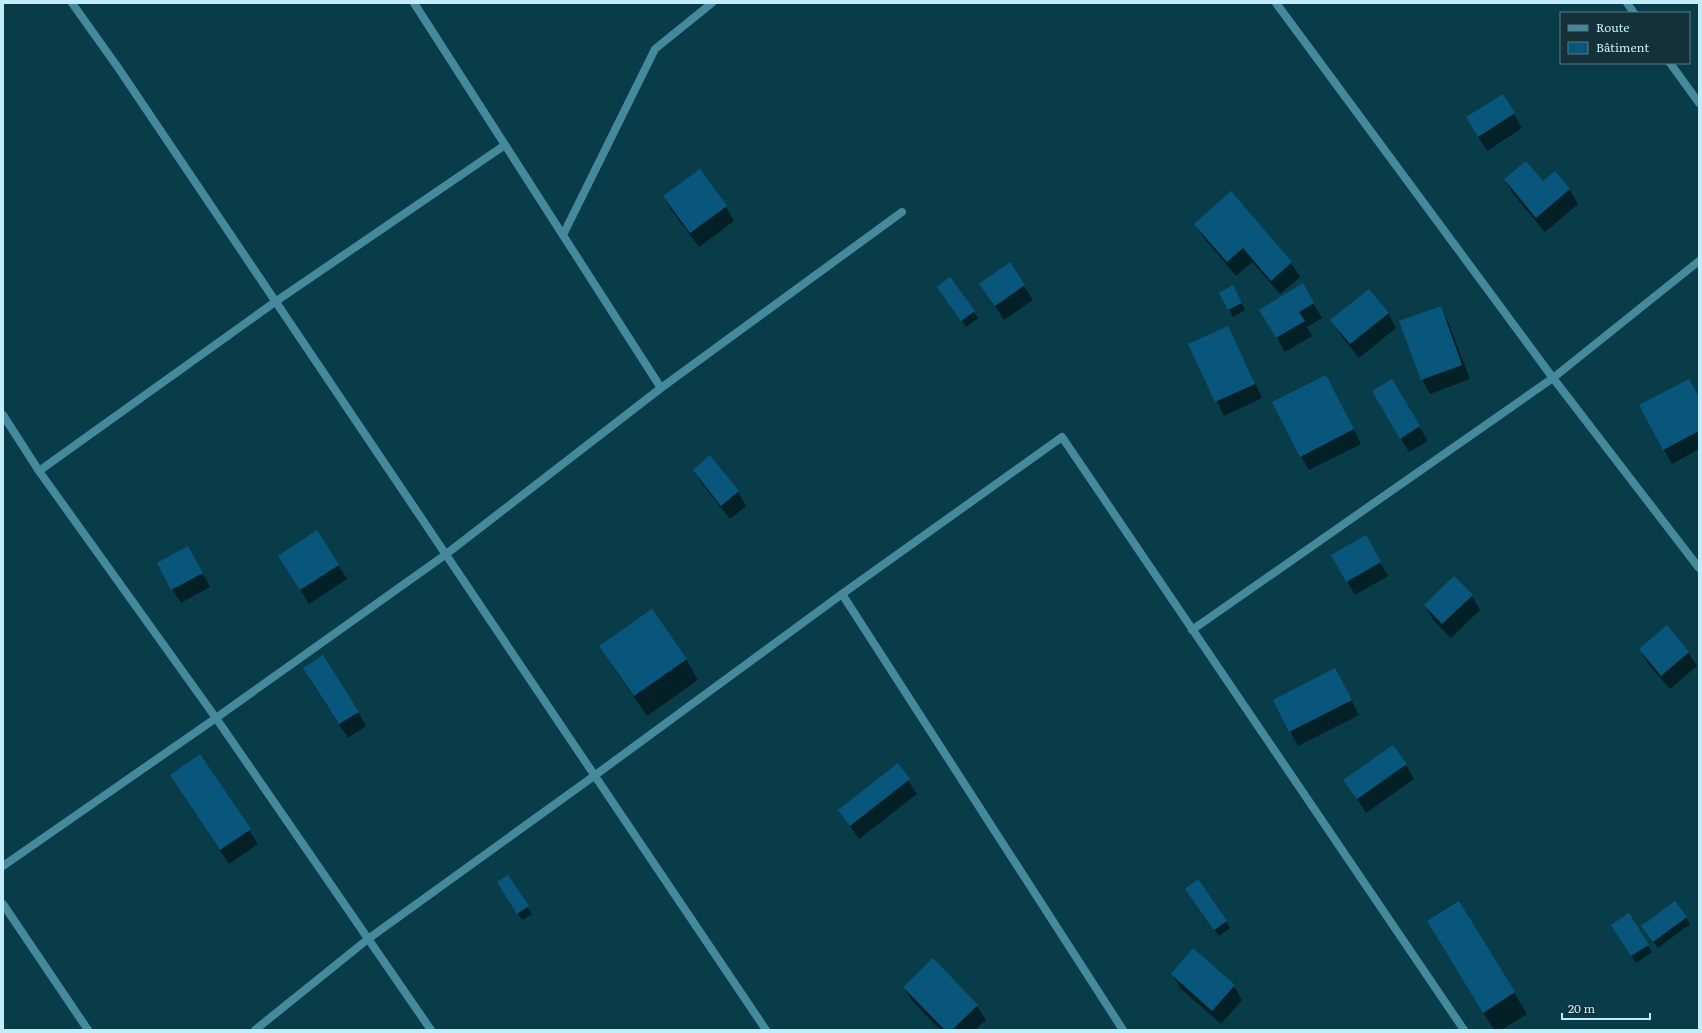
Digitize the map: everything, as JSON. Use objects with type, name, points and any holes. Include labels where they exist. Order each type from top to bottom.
[{"type":"street","points":[[72,3],[119,69],[766,1030]]},
{"type":"street","points":[[414,3],[661,388]]},
{"type":"street","points":[[563,235],[655,49],[712,3]]},
{"type":"street","points":[[1276,3],[1553,378],[1699,568]]},
{"type":"street","points":[[1627,3],[1633,12]]},
{"type":"street","points":[[1671,64],[1699,103]]},
{"type":"street","points":[[39,471],[275,302],[505,144]]},
{"type":"street","points":[[3,866],[216,718],[445,555],[661,388],[902,212]]},
{"type":"street","points":[[1192,630],[1553,378],[1699,261]]},
{"type":"street","points":[[3,416],[39,471],[216,718],[431,1030]]},
{"type":"street","points":[[255,1030],[368,939],[594,776],[842,594],[1062,437],[1464,1030]]},
{"type":"street","points":[[842,594],[1123,1030]]},
{"type":"street","points":[[3,904],[88,1030]]},
{"type":"building","points":[[1503,94],[1515,113],[1478,137],[1466,117]]},
{"type":"building","points":[[1526,161],[1543,181],[1555,171],[1570,189],[1536,218],[1504,179]]},
{"type":"building","points":[[700,169],[727,206],[690,233],[663,196]]},
{"type":"building","points":[[1231,191],[1292,262],[1271,281],[1243,248],[1227,262],[1194,224]]},
{"type":"building","points":[[1010,262],[1025,285],[995,306],[979,284]]},
{"type":"building","points":[[950,277],[975,311],[961,321],[937,287]]},
{"type":"building","points":[[1303,283],[1314,303],[1299,312],[1305,321],[1276,338],[1259,310]]},
{"type":"building","points":[[1233,285],[1242,303],[1228,310],[1219,293]]},
{"type":"building","points":[[1369,289],[1389,313],[1350,344],[1330,320]]},
{"type":"building","points":[[1441,306],[1462,365],[1421,380],[1399,321]]},
{"type":"building","points":[[1228,326],[1255,384],[1215,402],[1188,344]]},
{"type":"building","points":[[1326,375],[1354,429],[1300,457],[1272,402]]},
{"type":"building","points":[[1392,379],[1420,426],[1400,439],[1372,391]]},
{"type":"building","points":[[1689,379],[1699,397],[1699,431],[1663,450],[1639,405]]},
{"type":"building","points":[[710,455],[739,491],[721,506],[693,470]]},
{"type":"building","points":[[317,530],[339,565],[300,590],[278,556]]},
{"type":"building","points":[[1366,535],[1381,562],[1346,582],[1331,555]]},
{"type":"building","points":[[188,546],[203,573],[171,590],[157,563]]},
{"type":"building","points":[[1454,576],[1473,595],[1442,624],[1424,605]]},
{"type":"building","points":[[652,609],[687,659],[634,696],[599,646]]},
{"type":"building","points":[[1667,625],[1689,652],[1661,676],[1639,649]]},
{"type":"building","points":[[323,655],[359,712],[339,724],[303,668]]},
{"type":"building","points":[[1335,668],[1352,700],[1289,732],[1273,700]]},
{"type":"building","points":[[1393,745],[1407,764],[1357,799],[1343,780]]},
{"type":"building","points":[[200,754],[251,829],[220,850],[170,775]]},
{"type":"building","points":[[898,763],[910,779],[850,826],[838,810]]},
{"type":"building","points":[[508,875],[529,906],[517,914],[497,882]]},
{"type":"building","points":[[1198,879],[1227,921],[1214,930],[1185,889]]},
{"type":"building","points":[[1459,901],[1515,992],[1483,1013],[1427,921]]},
{"type":"building","points":[[1675,901],[1687,917],[1653,942],[1641,926]]},
{"type":"building","points":[[1629,913],[1649,945],[1631,956],[1611,925]]},
{"type":"building","points":[[1193,948],[1235,985],[1212,1011],[1171,974]]},
{"type":"building","points":[[933,958],[978,1005],[952,1030],[945,1030],[903,987]]}]
